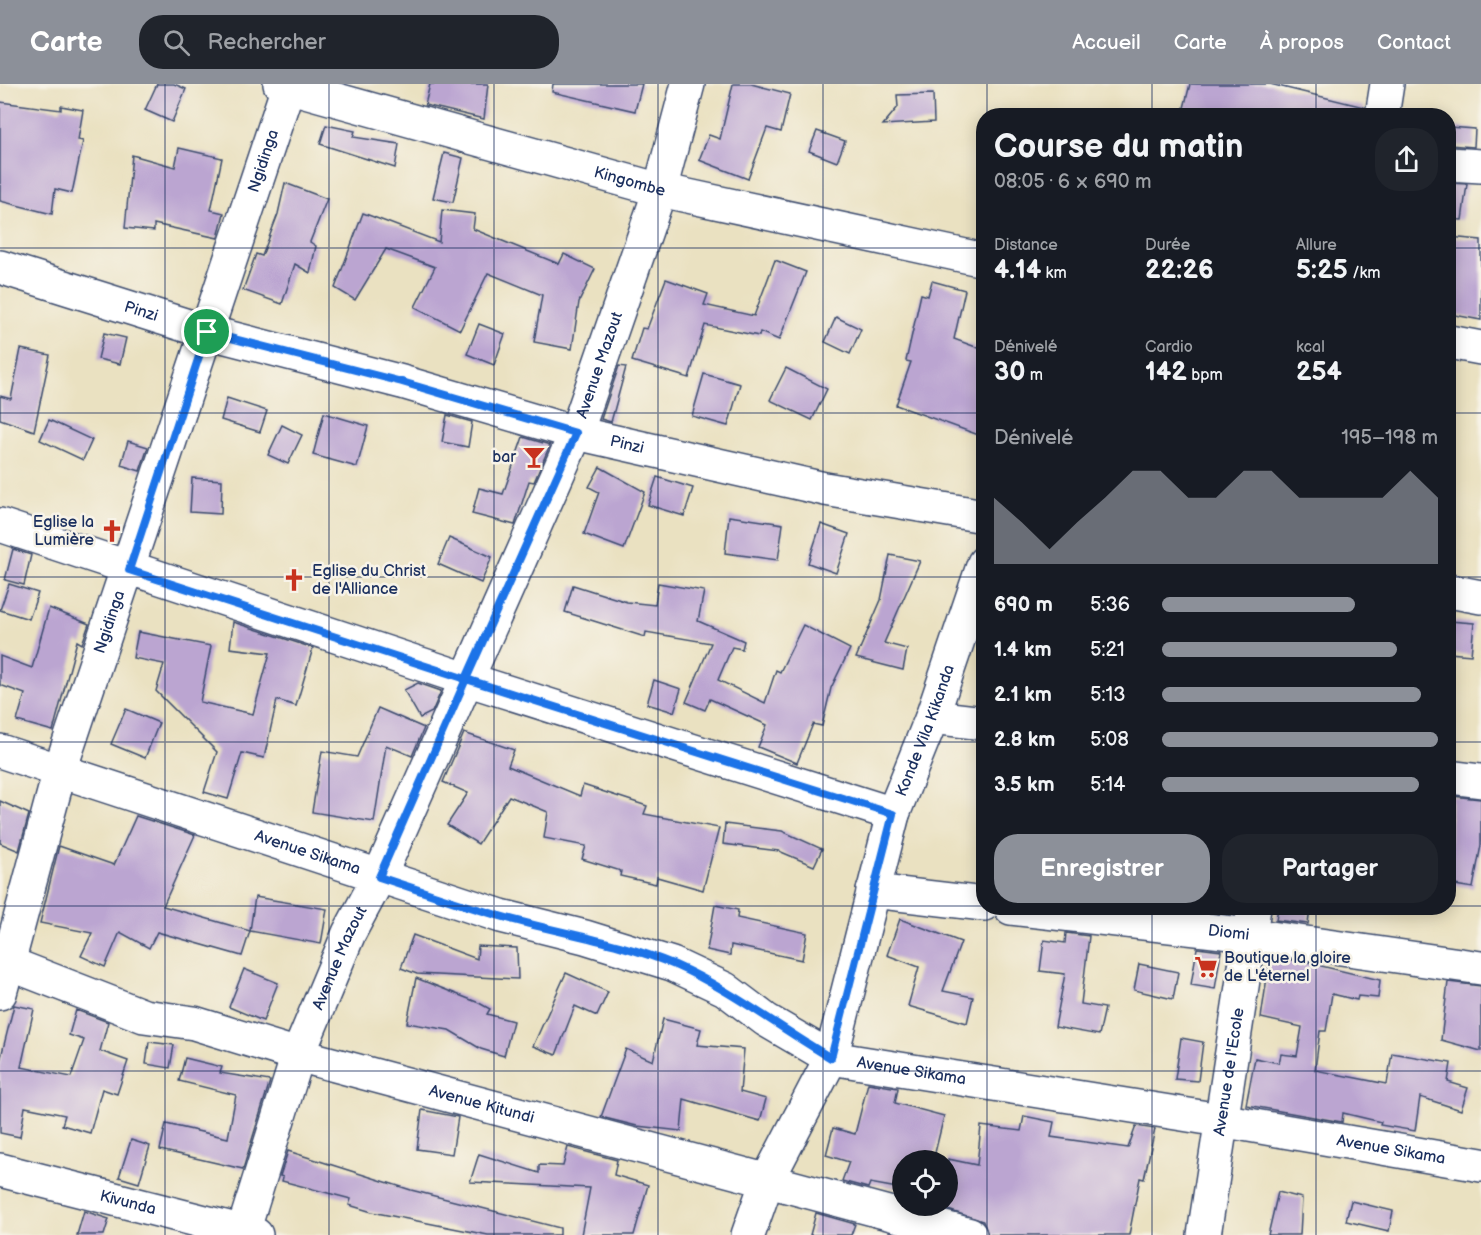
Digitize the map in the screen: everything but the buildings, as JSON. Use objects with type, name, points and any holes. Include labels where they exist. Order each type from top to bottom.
[{"type":"street","name":"Avenue Mazout","points":[[247,1234],[298,1055],[349,933],[379,877],[576,433],[660,190],[688,84]]},
{"type":"street","points":[[1383,108],[1387,84]]},
{"type":"street","name":"Kingombe","points":[[285,85],[660,190],[976,258]]},
{"type":"street","name":"Ngidinga","points":[[0,993],[5,961],[60,770],[129,570],[285,85]]},
{"type":"street","points":[[1456,164],[1481,166]]},
{"type":"street","name":"Pinzi","points":[[0,267],[207,332],[402,382],[576,433],[825,489],[976,515]]},
{"type":"street","points":[[1456,343],[1481,348]]},
{"type":"street","points":[[0,525],[129,570],[893,814]]},
{"type":"street","name":"Konde Vila Kikanda","points":[[748,1235],[767,1181],[831,1058],[893,814],[932,717],[976,587]]},
{"type":"street","points":[[1456,592],[1481,597]]},
{"type":"street","points":[[932,717],[976,722]]},
{"type":"street","name":"Avenue Sikama","points":[[0,751],[501,916],[585,937],[672,964],[724,988],[766,1020],[831,1058],[1220,1120],[1481,1165]]},
{"type":"street","points":[[1456,778],[1481,781]]},
{"type":"street","points":[[873,891],[976,903]]},
{"type":"street","name":"Diomi","points":[[1141,915],[1252,921],[1481,968]]},
{"type":"street","name":"Avenue de l'Ecole","points":[[1204,1235],[1252,921]]},
{"type":"street","name":"Avenue Kitundi","points":[[5,961],[144,1016],[194,1023],[298,1055],[970,1235]]},
{"type":"street","name":"Kivunda","points":[[0,1170],[247,1234]]},
{"type":"place","name":"bar","points":[[534,457]]},
{"type":"place","name":"Eglise la Lumière","points":[[112,531]]},
{"type":"place","name":"Eglise du Christ de l'Alliance","points":[[294,580]]},
{"type":"place","name":"Boutique la gloire de L'éternel","points":[[1206,967]]},
{"type":"route","points":[[207,332],[129,570],[466,679],[379,877],[501,916],[585,937],[672,964],[724,988],[766,1020],[831,1058],[893,814],[466,679],[576,433],[402,382],[207,332]]}]
